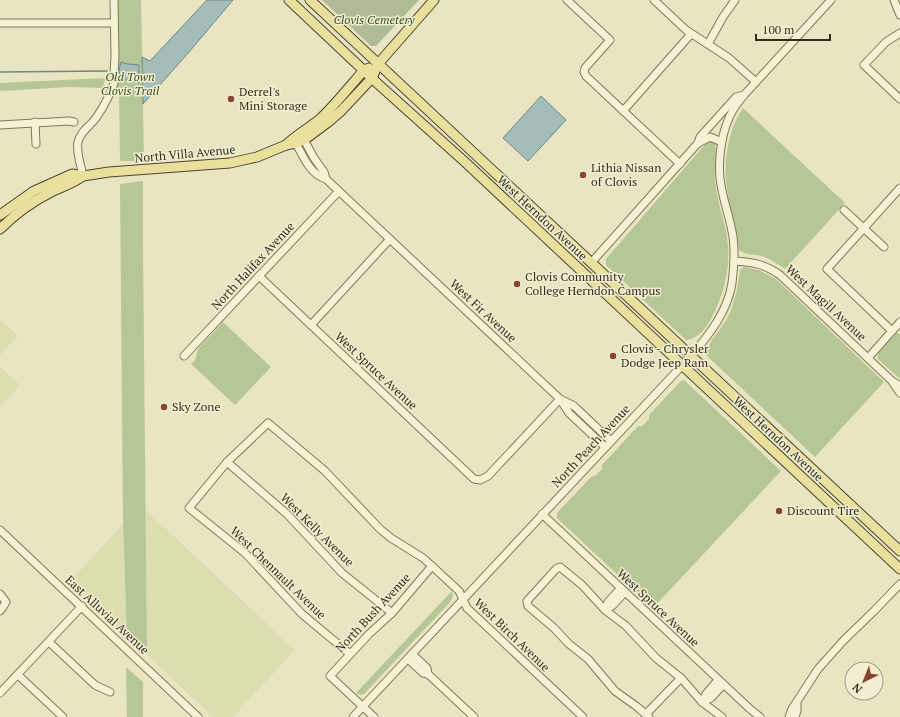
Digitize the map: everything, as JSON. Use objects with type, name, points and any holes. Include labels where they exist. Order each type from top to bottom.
[{"type":"main road","name":"West Herndon Avenue","points":[[289,0],[900,569]]},
{"type":"main road","name":"West Herndon Avenue","points":[[310,0],[900,551]]},
{"type":"main road","name":"North Villa Avenue","points":[[0,215],[34,191],[72,174],[83,176],[109,172],[230,163],[257,157],[299,139],[327,123],[341,111],[372,78],[378,64],[434,0]]},
{"type":"main road","name":"North Villa Avenue","points":[[299,139],[322,117],[364,70],[378,64]]},
{"type":"main road","points":[[0,229],[36,200],[54,190],[76,182],[83,176]]},
{"type":"main road","points":[[500,195],[531,216],[582,264],[586,265],[591,263]]},
{"type":"street","points":[[83,176],[78,148],[80,138],[106,101],[110,90],[113,88],[116,76],[114,73],[114,0]]},
{"type":"street","points":[[567,0],[610,40],[587,66],[584,72],[586,76],[680,164]]},
{"type":"street","points":[[654,0],[691,34],[729,58],[756,82]]},
{"type":"street","points":[[708,44],[723,17],[736,0]]},
{"type":"street","name":"North Peach Avenue","points":[[353,717],[682,366],[710,332],[724,306],[732,284],[734,261],[733,238],[720,178],[722,142],[726,125],[733,110],[744,95],[831,0]]},
{"type":"street","points":[[894,0],[900,15]]},
{"type":"street","points":[[0,23],[114,23]]},
{"type":"street","points":[[900,33],[886,42],[864,65],[900,98]]},
{"type":"street","points":[[623,111],[691,34]]},
{"type":"street","name":"North Peach Avenue","points":[[591,263],[680,164],[698,143],[700,137],[736,96],[744,95]]},
{"type":"street","points":[[0,125],[36,122],[74,122]]},
{"type":"street","points":[[36,122],[36,144]]},
{"type":"street","points":[[698,143],[710,137],[722,142]]},
{"type":"street","name":"West Fir Avenue","points":[[299,139],[312,171],[318,177],[326,180],[339,191],[560,399],[569,413],[605,447]]},
{"type":"street","points":[[892,331],[827,269],[900,188]]},
{"type":"street","name":"North Halifax Avenue","points":[[184,356],[339,191]]},
{"type":"street","points":[[844,210],[884,247]]},
{"type":"street","points":[[311,325],[390,240]]},
{"type":"street","name":"West Magill Avenue","points":[[734,261],[759,263],[774,270],[892,381],[900,386]]},
{"type":"street","name":"West Spruce Avenue","points":[[259,276],[473,478],[480,480],[490,474],[560,399]]},
{"type":"street","points":[[868,358],[900,322]]},
{"type":"street","name":"West Magill Avenue","points":[[892,381],[900,393]]},
{"type":"street","name":"West Fir Avenue","points":[[560,399],[574,406],[612,441]]},
{"type":"street","name":"West Birch Avenue","points":[[227,462],[268,423],[324,471],[380,529],[391,538],[423,558],[459,591],[467,608],[583,717]]},
{"type":"street","name":"West Chennault Avenue","points":[[227,462],[189,508],[245,553],[302,614],[350,654]]},
{"type":"street","name":"West Kelly Avenue","points":[[227,462],[287,514],[342,573],[392,613]]},
{"type":"street","name":"West Spruce Avenue","points":[[542,514],[750,710],[760,717]]},
{"type":"street","name":"East Alluvial Avenue","points":[[0,530],[198,717]]},
{"type":"street","name":"North Bush Avenue","points":[[363,706],[330,676],[392,613],[432,566]]},
{"type":"street","points":[[680,678],[647,716],[615,691],[588,659],[569,644],[554,628],[528,606],[527,601],[556,569],[560,567],[582,585],[605,610],[626,626],[656,658],[680,678],[702,702],[722,717]]},
{"type":"street","points":[[789,717],[792,709],[818,669],[900,584]]},
{"type":"street","points":[[605,610],[608,602],[623,590]]},
{"type":"street","points":[[0,594],[6,602],[0,611]]},
{"type":"street","points":[[0,694],[82,606]]},
{"type":"street","points":[[49,642],[95,685],[110,692]]},
{"type":"street","points":[[410,656],[427,668],[428,674],[474,717]]},
{"type":"street","points":[[18,675],[63,717]]},
{"type":"street","points":[[702,702],[706,694],[721,682]]},
{"type":"street","points":[[795,717],[797,702]]},
{"type":"street","points":[[363,706],[374,717]]},
{"type":"green space","name":"Old Town Clovis Trail","points":[[118,0],[141,0],[144,161],[120,161],[119,92],[116,92],[119,57]]},
{"type":"green space","name":"Clovis Cemetery","points":[[322,0],[419,0],[376,46],[371,46]]},
{"type":"green space","points":[[106,78],[102,88],[70,87],[0,91],[0,83]]},
{"type":"green space","points":[[743,108],[845,203],[785,269],[765,257],[747,254],[739,250],[727,189],[726,157],[730,136]]},
{"type":"green space","points":[[710,140],[716,144],[715,181],[728,242],[728,264],[721,296],[710,321],[698,335],[686,340],[606,265],[606,259]]},
{"type":"green space","points":[[143,181],[147,655],[127,637],[123,524],[120,184]]},
{"type":"green space","points":[[744,267],[759,270],[776,279],[884,382],[815,457],[706,355],[709,346],[728,317],[733,306],[740,270]]},
{"type":"green space","points":[[0,319],[18,336],[0,355]]},
{"type":"green space","points":[[223,322],[271,367],[235,405],[191,364],[195,360],[198,349]]},
{"type":"green space","points":[[897,332],[900,335],[900,379],[878,359],[878,353]]},
{"type":"green space","points":[[0,367],[20,385],[0,407]]},
{"type":"green space","points":[[684,380],[781,471],[653,608],[557,518],[557,513],[591,477],[595,476],[602,469],[602,465],[638,426],[642,426],[649,419],[649,415],[681,381]]},
{"type":"green space","points":[[146,510],[295,650],[233,717],[213,717],[147,655]]},
{"type":"green space","points":[[123,524],[127,637],[68,584]]},
{"type":"green space","points":[[452,591],[453,596],[451,601],[365,693],[361,695],[356,693]]},
{"type":"green space","points":[[126,667],[143,682],[143,717],[127,717]]},
{"type":"water","points":[[207,0],[233,0],[143,104],[142,57],[150,61]]},
{"type":"water","points":[[121,62],[139,65],[139,82],[120,79],[119,70]]},
{"type":"water","points":[[541,96],[566,120],[528,161],[503,138]]},
{"type":"waterway","points":[[0,72],[107,71]]},
{"type":"place","name":"Derrel's Mini Storage","points":[[231,99]]},
{"type":"place","name":"Lithia Nissan of Clovis","points":[[583,175]]},
{"type":"place","name":"Clovis Community College Herndon Campus","points":[[517,284]]},
{"type":"place","name":"Clovis - Chrysler Dodge Jeep Ram","points":[[613,356]]},
{"type":"place","name":"Sky Zone","points":[[164,407]]},
{"type":"place","name":"Discount Tire","points":[[779,511]]}]
